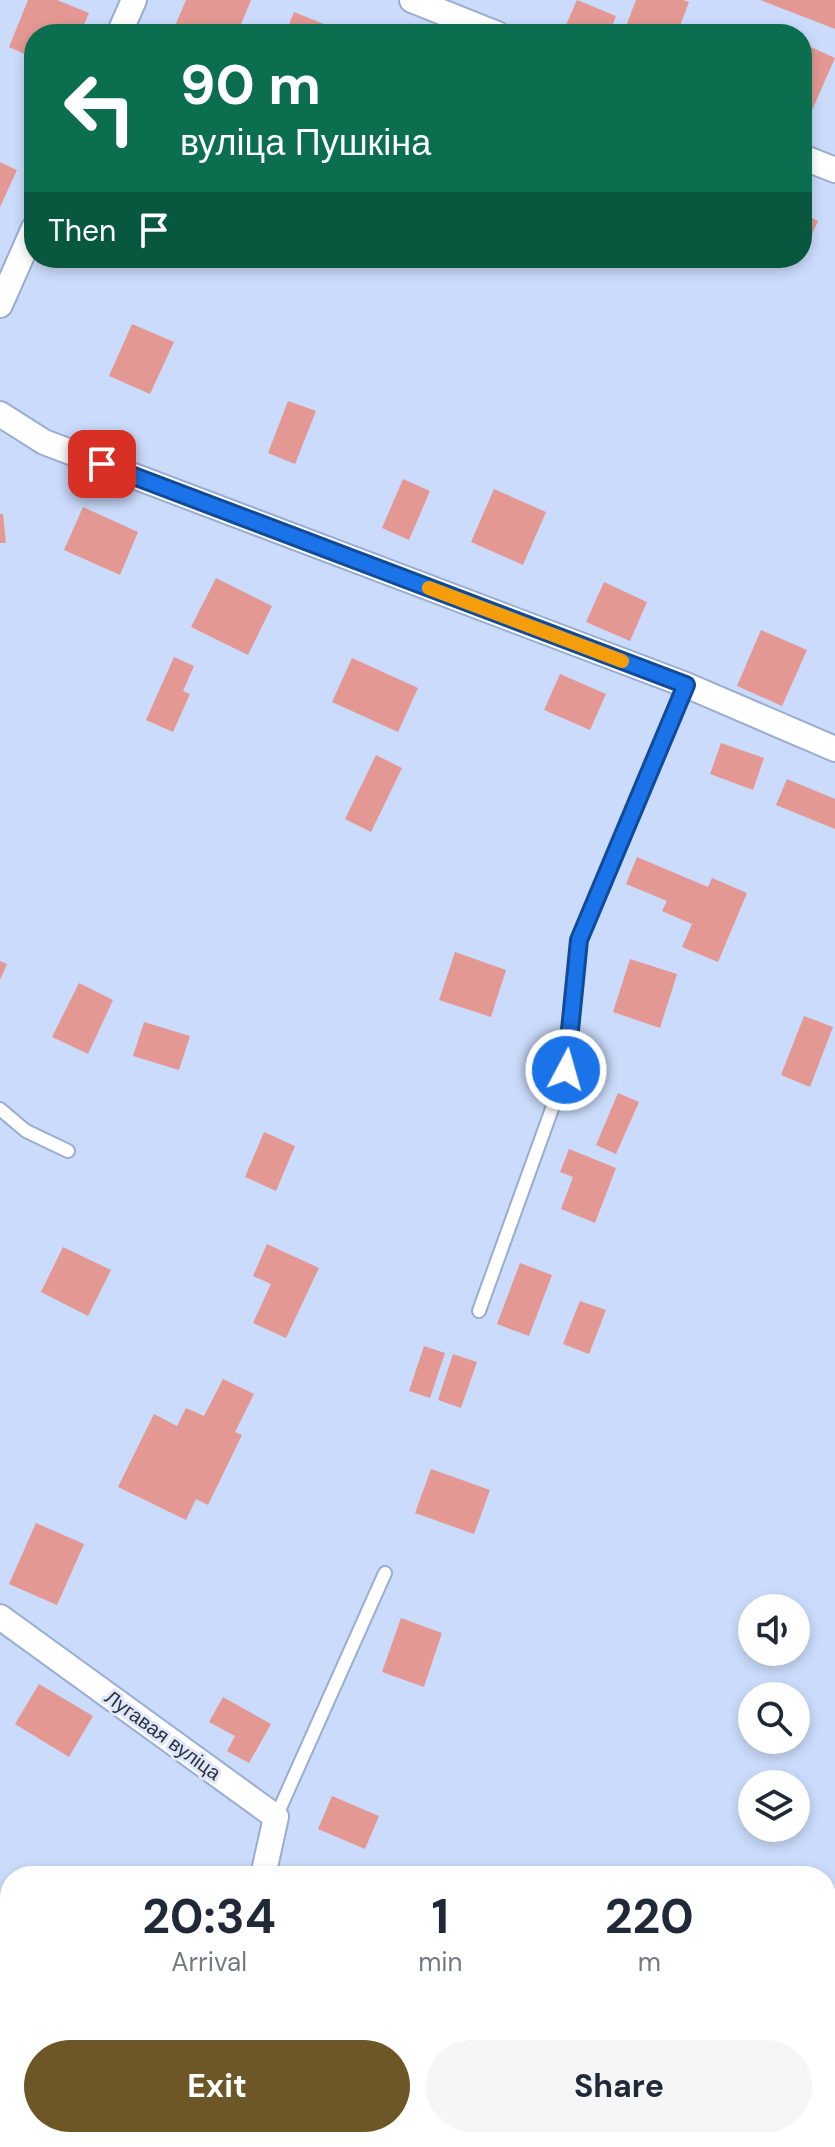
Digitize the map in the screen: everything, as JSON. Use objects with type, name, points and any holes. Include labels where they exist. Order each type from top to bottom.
[{"type":"street","points":[[123,24],[134,0]]},
{"type":"street","points":[[412,0],[472,24]]},
{"type":"street","points":[[812,161],[835,170]]},
{"type":"street","points":[[0,305],[24,251]]},
{"type":"street","points":[[0,414],[44,442],[686,685],[835,749]]},
{"type":"street","name":"Лугавая вуліца","points":[[0,1617],[276,1817]]},
{"type":"street","points":[[265,1866],[276,1817]]},
{"type":"lane","points":[[479,1311],[566,1070],[579,940],[686,685]]},
{"type":"lane","points":[[0,1109],[26,1131],[68,1151]]},
{"type":"lane","points":[[276,1817],[385,1573]]},
{"type":"building","points":[[28,0],[57,0],[89,13],[84,24],[24,24],[24,54],[9,47]]},
{"type":"building","points":[[186,0],[251,0],[241,24],[176,24]]},
{"type":"building","points":[[577,0],[616,16],[613,24],[566,24]]},
{"type":"building","points":[[636,0],[689,2],[681,24],[627,24]]},
{"type":"building","points":[[760,0],[835,0],[835,29]]},
{"type":"building","points":[[294,12],[324,24],[289,24]]},
{"type":"building","points":[[812,48],[835,58],[812,110]]},
{"type":"building","points":[[0,162],[17,170],[0,207]]},
{"type":"building","points":[[812,218],[818,221],[812,234]]},
{"type":"building","points":[[132,324],[174,342],[150,394],[109,376]]},
{"type":"building","points":[[288,401],[316,411],[295,464],[268,453]]},
{"type":"building","points":[[403,479],[430,491],[409,540],[382,528]]},
{"type":"building","points":[[494,489],[546,512],[523,565],[471,542]]},
{"type":"building","points":[[83,507],[138,532],[120,575],[64,550]]},
{"type":"building","points":[[0,514],[3,514],[6,543],[0,543]]},
{"type":"building","points":[[216,578],[272,606],[248,655],[191,627]]},
{"type":"building","points":[[604,582],[647,602],[630,641],[586,622]]},
{"type":"building","points":[[761,630],[807,650],[782,706],[737,686]]},
{"type":"building","points":[[174,657],[194,666],[183,691],[190,694],[173,732],[146,720]]},
{"type":"building","points":[[352,658],[418,688],[398,732],[332,702]]},
{"type":"building","points":[[560,674],[606,694],[590,730],[544,710]]},
{"type":"building","points":[[721,743],[764,758],[753,790],[710,774]]},
{"type":"building","points":[[376,755],[402,768],[371,832],[345,819]]},
{"type":"building","points":[[787,779],[835,799],[835,829],[776,805]]},
{"type":"building","points":[[637,857],[708,887],[712,878],[747,893],[718,962],[682,947],[692,924],[662,911],[667,901],[626,884]]},
{"type":"building","points":[[455,952],[506,970],[491,1017],[439,1000]]},
{"type":"building","points":[[630,959],[677,974],[660,1028],[613,1012]]},
{"type":"building","points":[[0,961],[7,964],[0,980]]},
{"type":"building","points":[[79,983],[113,1000],[88,1054],[52,1037]]},
{"type":"building","points":[[804,1016],[833,1027],[810,1087],[781,1075]]},
{"type":"building","points":[[144,1022],[190,1036],[179,1070],[133,1056]]},
{"type":"building","points":[[618,1093],[639,1102],[616,1154],[596,1145]]},
{"type":"building","points":[[264,1132],[295,1146],[276,1191],[245,1177]]},
{"type":"building","points":[[569,1149],[616,1168],[595,1223],[561,1209],[573,1177],[560,1172]]},
{"type":"building","points":[[267,1244],[319,1268],[286,1338],[253,1323],[271,1284],[253,1276]]},
{"type":"building","points":[[63,1247],[111,1270],[88,1316],[41,1292]]},
{"type":"building","points":[[520,1263],[552,1275],[529,1336],[497,1324]]},
{"type":"building","points":[[580,1301],[606,1310],[589,1354],[563,1344]]},
{"type":"building","points":[[424,1346],[445,1353],[430,1398],[409,1391]]},
{"type":"building","points":[[453,1354],[477,1362],[461,1408],[438,1400]]},
{"type":"building","points":[[223,1379],[254,1394],[235,1432],[242,1435],[208,1505],[196,1499],[186,1520],[118,1487],[154,1414],[177,1426],[186,1408],[204,1416]]},
{"type":"building","points":[[431,1469],[490,1490],[474,1534],[415,1513]]},
{"type":"building","points":[[36,1523],[84,1544],[57,1605],[9,1584]]},
{"type":"building","points":[[401,1618],[442,1633],[424,1687],[382,1672]]},
{"type":"building","points":[[39,1684],[93,1716],[69,1757],[15,1724]]},
{"type":"building","points":[[223,1697],[271,1724],[249,1763],[227,1751],[235,1736],[209,1722]]},
{"type":"building","points":[[332,1796],[379,1816],[365,1849],[318,1829]]},
{"type":"slow traffic","points":[[429,588],[622,661]]},
{"type":"route","points":[[102,464],[686,685],[579,940],[566,1070]]}]
